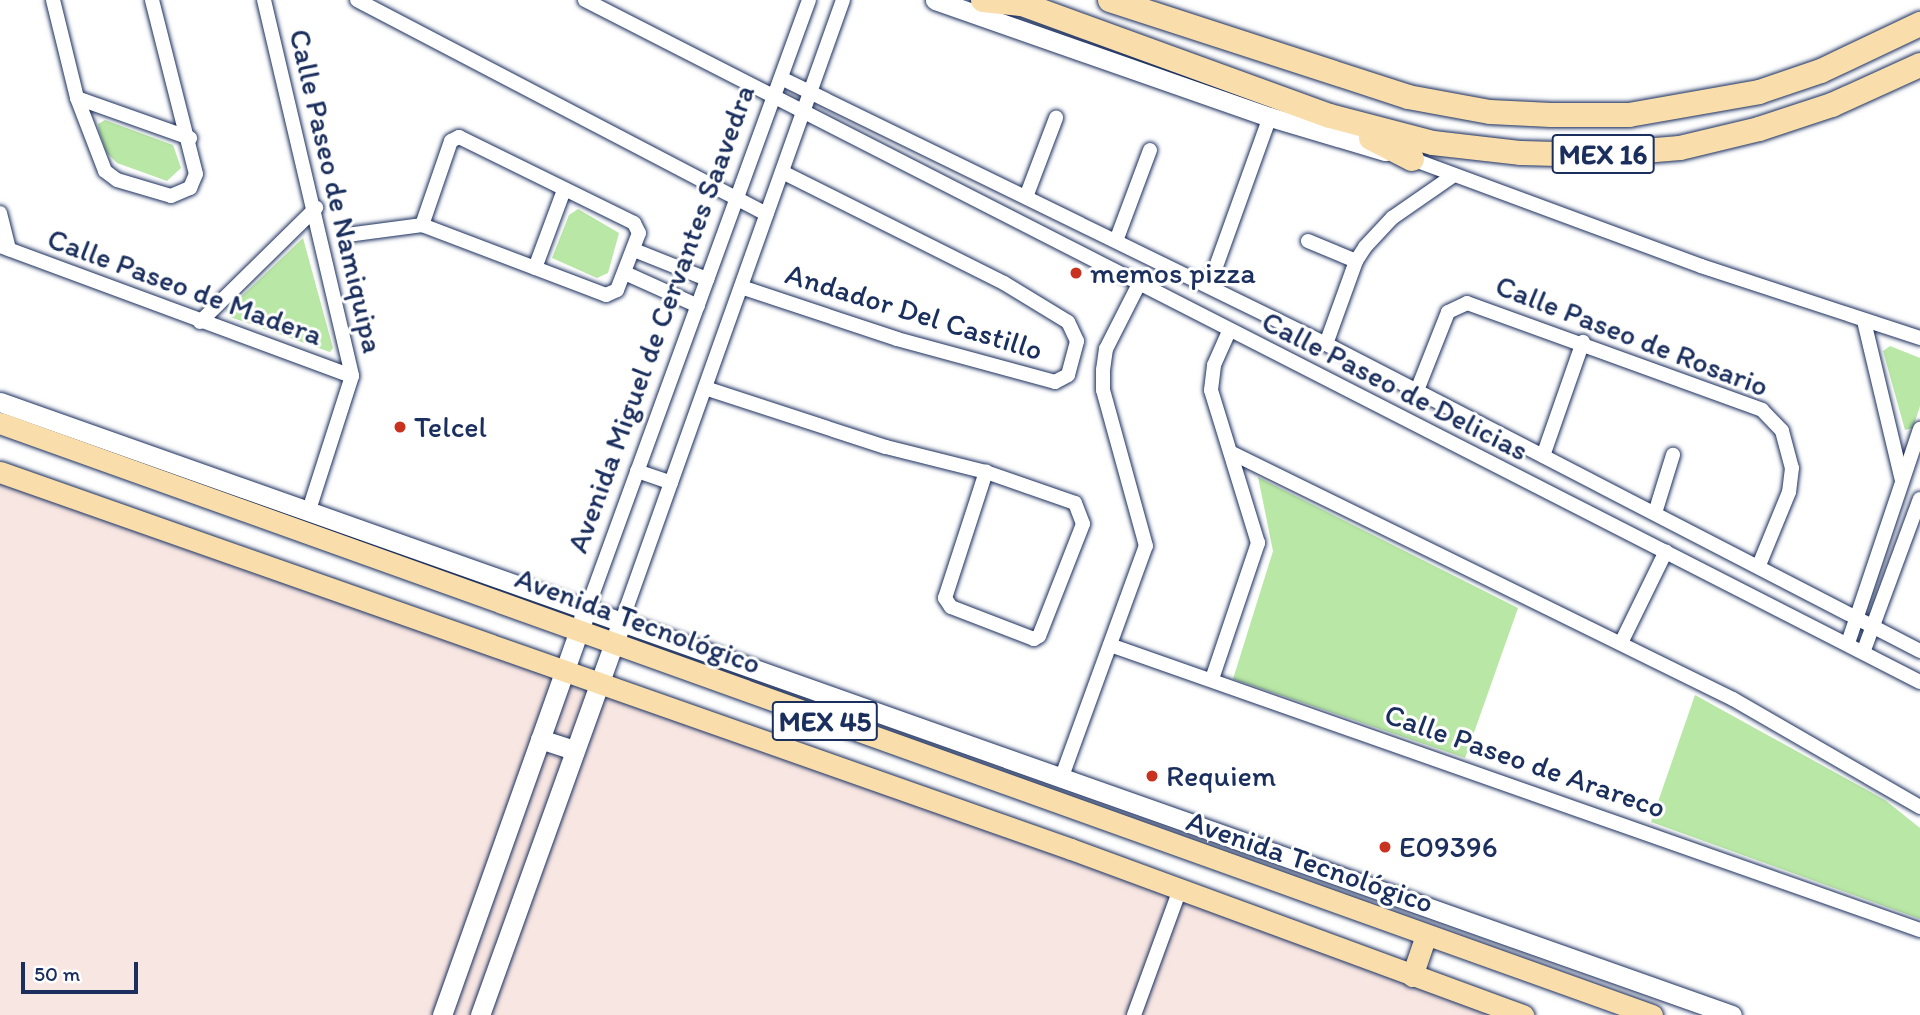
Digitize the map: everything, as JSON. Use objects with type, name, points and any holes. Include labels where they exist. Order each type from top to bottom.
[{"type":"highway","points":[[983,0],[1016,2]]},
{"type":"highway","name":"MEX 16","points":[[1110,0],[1408,97],[1490,112],[1550,115],[1629,115],[1759,92],[1821,71],[1920,24]]},
{"type":"highway","name":"MEX 16","points":[[1016,2],[1330,116],[1433,143],[1521,153],[1595,155],[1680,148],[1759,130],[1832,105],[1920,65]]},
{"type":"highway","points":[[1330,116],[1412,159]]},
{"type":"main road","name":"Avenida Tecnológico","points":[[0,423],[617,633],[1426,934],[1652,1015]]},
{"type":"main road","name":"MEX 45","points":[[0,472],[197,538],[563,674],[1071,849],[1179,892],[1523,1015]]},
{"type":"main road","points":[[1412,976],[1426,934]]},
{"type":"street","points":[[52,0],[77,98],[101,163],[117,180],[171,196],[184,192],[196,174],[190,138],[152,0]]},
{"type":"street","name":"Calle Paseo de Namiquipa","points":[[264,0],[316,208],[352,376],[308,513]]},
{"type":"street","points":[[358,0],[767,214]]},
{"type":"street","name":"Calle Paseo de Delicias","points":[[585,0],[1228,332],[1864,650],[1920,682]]},
{"type":"street","name":"Avenida Miguel de Cervantes Saavedra","points":[[442,1015],[563,674],[809,0]]},
{"type":"street","points":[[480,1015],[843,0]]},
{"type":"street","points":[[934,0],[1270,117],[1412,159],[1864,321],[1920,338]]},
{"type":"street","name":"Calle Paseo de Delicias","points":[[781,78],[1326,344],[1416,394],[1858,616],[1920,652]]},
{"type":"street","points":[[77,98],[190,138]]},
{"type":"street","points":[[1209,286],[1270,117]]},
{"type":"street","points":[[1026,197],[1056,118]]},
{"type":"street","points":[[348,235],[422,225],[606,295],[614,293],[625,273],[639,233],[634,223],[459,137],[451,141],[422,225]]},
{"type":"street","points":[[1116,241],[1150,150]]},
{"type":"street","name":"Andador Del Castillo","points":[[741,287],[897,339],[1055,382],[1068,375],[1077,341],[1068,322],[1004,283],[782,172]]},
{"type":"street","points":[[1326,344],[1356,261],[1392,218],[1454,175]]},
{"type":"street","points":[[535,268],[564,190]]},
{"type":"street","points":[[200,322],[316,208]]},
{"type":"street","points":[[0,213],[5,248]]},
{"type":"street","points":[[1308,241],[1356,261]]},
{"type":"street","name":"Calle Paseo de Madera","points":[[5,248],[352,376]]},
{"type":"street","points":[[634,250],[707,279]]},
{"type":"street","points":[[625,273],[698,306]]},
{"type":"street","points":[[1061,779],[1146,546],[1103,390],[1106,349],[1139,284]]},
{"type":"street","name":"Calle Paseo de Rosario","points":[[1416,394],[1444,321],[1460,303],[1583,342],[1762,410],[1776,421],[1792,468],[1791,480],[1759,565]]},
{"type":"street","points":[[1864,321],[1902,480]]},
{"type":"street","points":[[1212,679],[1258,543],[1211,390],[1214,365],[1228,332]]},
{"type":"street","points":[[1543,456],[1583,342]]},
{"type":"street","points":[[705,388],[886,447],[986,472],[1069,499],[1083,514],[1040,636],[1034,639],[951,607],[945,598],[986,472]]},
{"type":"street","points":[[0,402],[308,513],[583,621]]},
{"type":"street","points":[[1848,643],[1920,429]]},
{"type":"street","points":[[1232,453],[1733,699],[1920,807]]},
{"type":"street","points":[[1655,513],[1673,455]]},
{"type":"street","points":[[637,471],[671,483]]},
{"type":"street","points":[[1864,650],[1920,499]]},
{"type":"street","points":[[1621,643],[1666,551]]},
{"type":"street","points":[[617,633],[1061,779],[1732,1015]]},
{"type":"street","name":"Calle Paseo de Arareco","points":[[1111,645],[1920,930]]},
{"type":"street","points":[[540,739],[574,750]]},
{"type":"street","points":[[1134,1015],[1179,892]]},
{"type":"shaded area","points":[[0,477],[1513,1015],[0,1015]]},
{"type":"green space","points":[[105,120],[173,145],[181,168],[167,181],[117,163],[107,153],[99,131],[98,124]]},
{"type":"green space","points":[[578,209],[619,233],[608,273],[597,278],[552,258],[569,215]]},
{"type":"green space","points":[[303,238],[333,348],[330,352],[230,317],[226,311]]},
{"type":"green space","points":[[1890,346],[1920,358],[1920,406],[1913,428],[1905,430],[1883,351]]},
{"type":"green space","points":[[1258,477],[1518,608],[1465,758],[1233,679],[1273,551]]},
{"type":"green space","points":[[1695,695],[1885,800],[1920,828],[1920,919],[1651,822]]},
{"type":"place","name":"memos pizza","points":[[1076,273]]},
{"type":"place","name":"Telcel","points":[[400,427]]},
{"type":"place","name":"Requiem","points":[[1152,776]]},
{"type":"place","name":"E09396","points":[[1385,847]]}]
